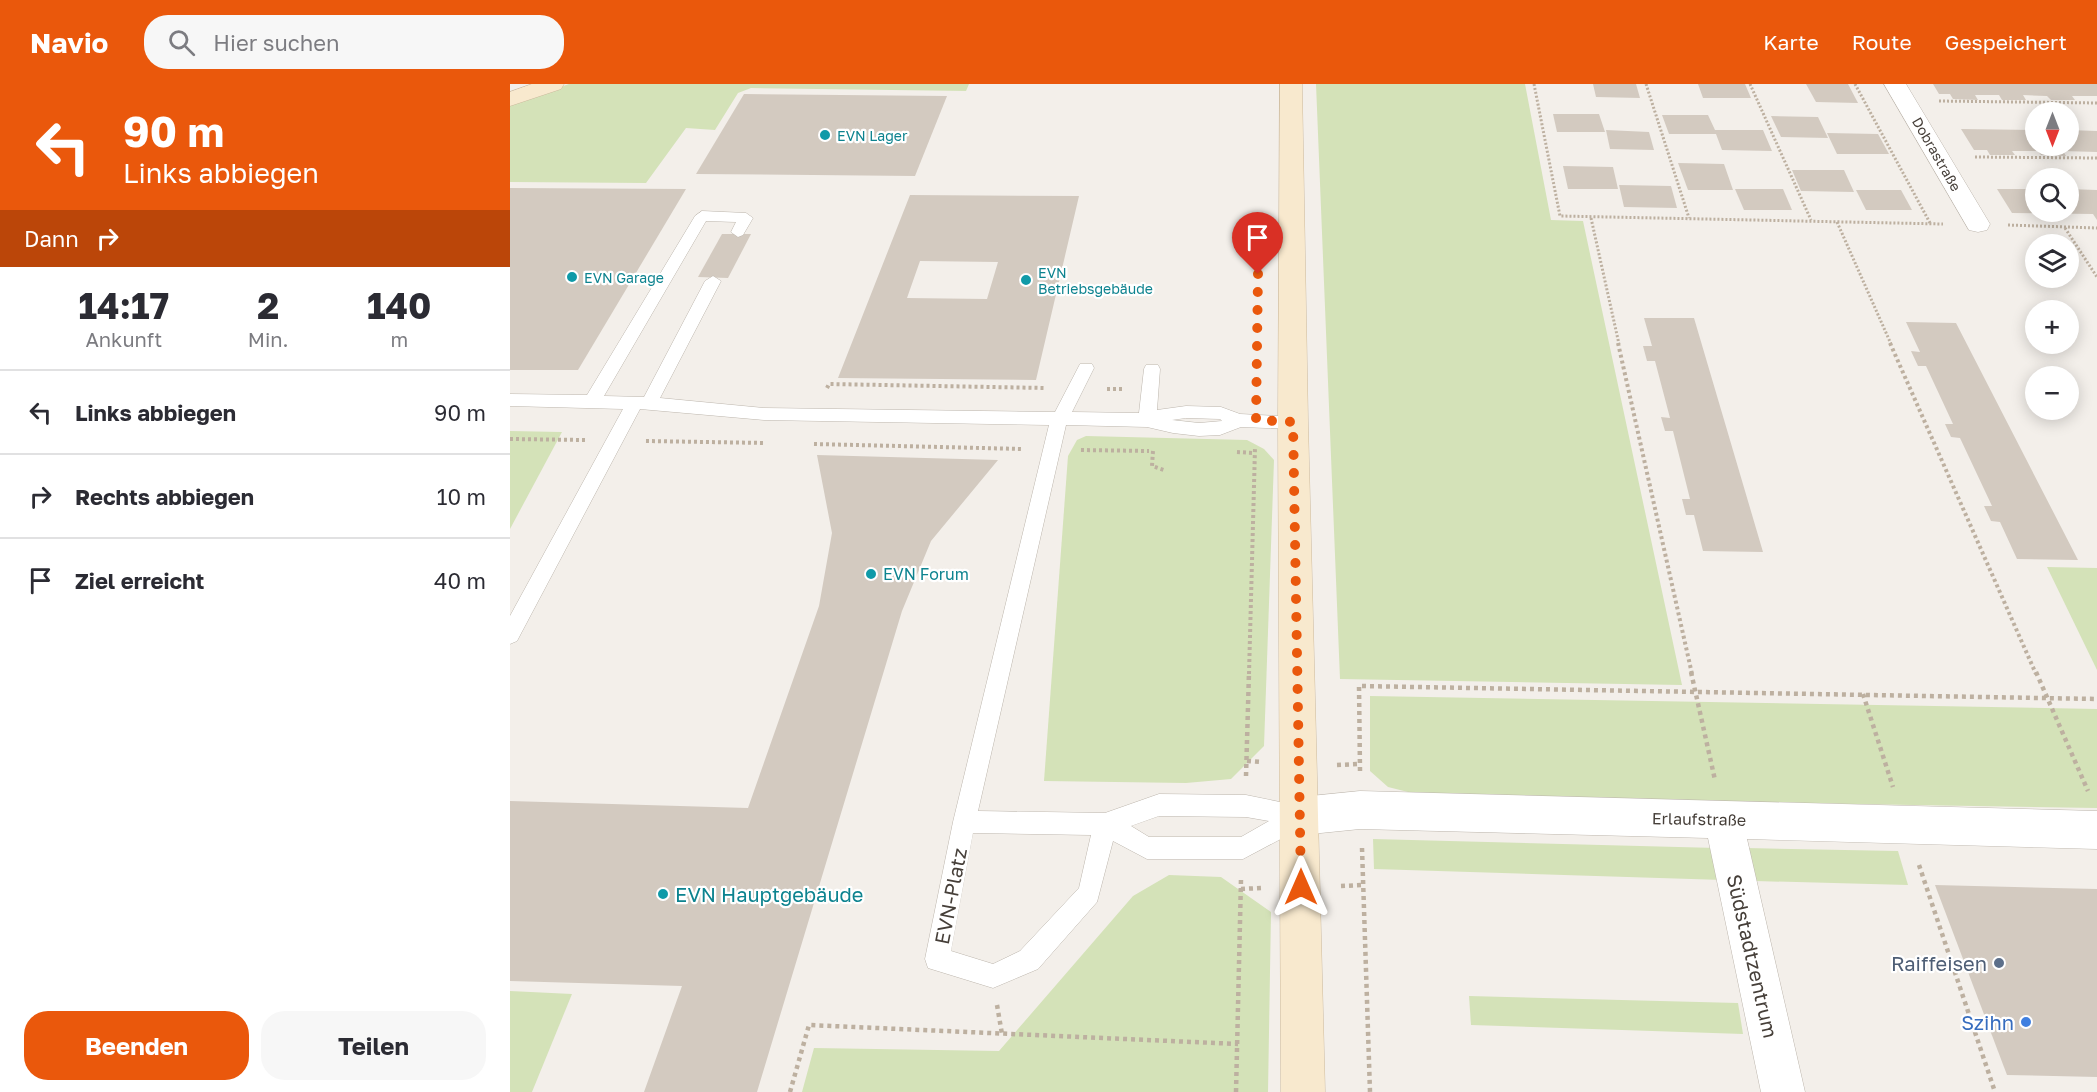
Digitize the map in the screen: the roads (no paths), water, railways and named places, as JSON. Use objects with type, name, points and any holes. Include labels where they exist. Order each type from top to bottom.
[{"type":"street","points":[[510,87],[520,84]]},
{"type":"street","points":[[510,99],[553,84]]},
{"type":"street","points":[[1291,84],[1293,422],[1301,816],[1303,1092]]},
{"type":"street","name":"Dobrastraße","points":[[1895,84],[1978,224]]},
{"type":"street","name":"Erlaufstraße","points":[[1301,816],[1360,810],[1906,825],[2095,815]]},
{"type":"street","name":"Südstadtzentrum","points":[[1723,820],[1783,1092]]},
{"type":"lane","points":[[592,401],[702,216],[746,218],[738,232]]},
{"type":"lane","points":[[510,635],[615,440],[642,403],[713,281]]},
{"type":"lane","points":[[1086,368],[1059,420],[1050,449],[964,822],[1105,824],[1159,805],[1246,806],[1301,816]]},
{"type":"lane","points":[[1147,420],[1152,369]]},
{"type":"lane","points":[[510,400],[642,403],[764,414],[1147,420],[1170,427],[1218,429],[1247,420],[1293,422]]},
{"type":"lane","points":[[1105,824],[1147,848],[1243,848],[1301,816]]},
{"type":"lane","name":"EVN-Platz","points":[[964,822],[937,959],[993,976],[1029,960],[1089,894],[1105,824]]},
{"type":"place","name":"EVN Lager","points":[[825,135]]},
{"type":"place","name":"EVN Garage","points":[[572,277]]},
{"type":"place","name":"EVN Betriebsgebäude","points":[[1026,280]]},
{"type":"place","name":"EVN Forum","points":[[871,574]]},
{"type":"place","name":"EVN Hauptgebäude","points":[[663,894]]},
{"type":"place","name":"Raiffeisen","points":[[1999,963]]},
{"type":"place","name":"Szihn","points":[[2026,1022]]}]
